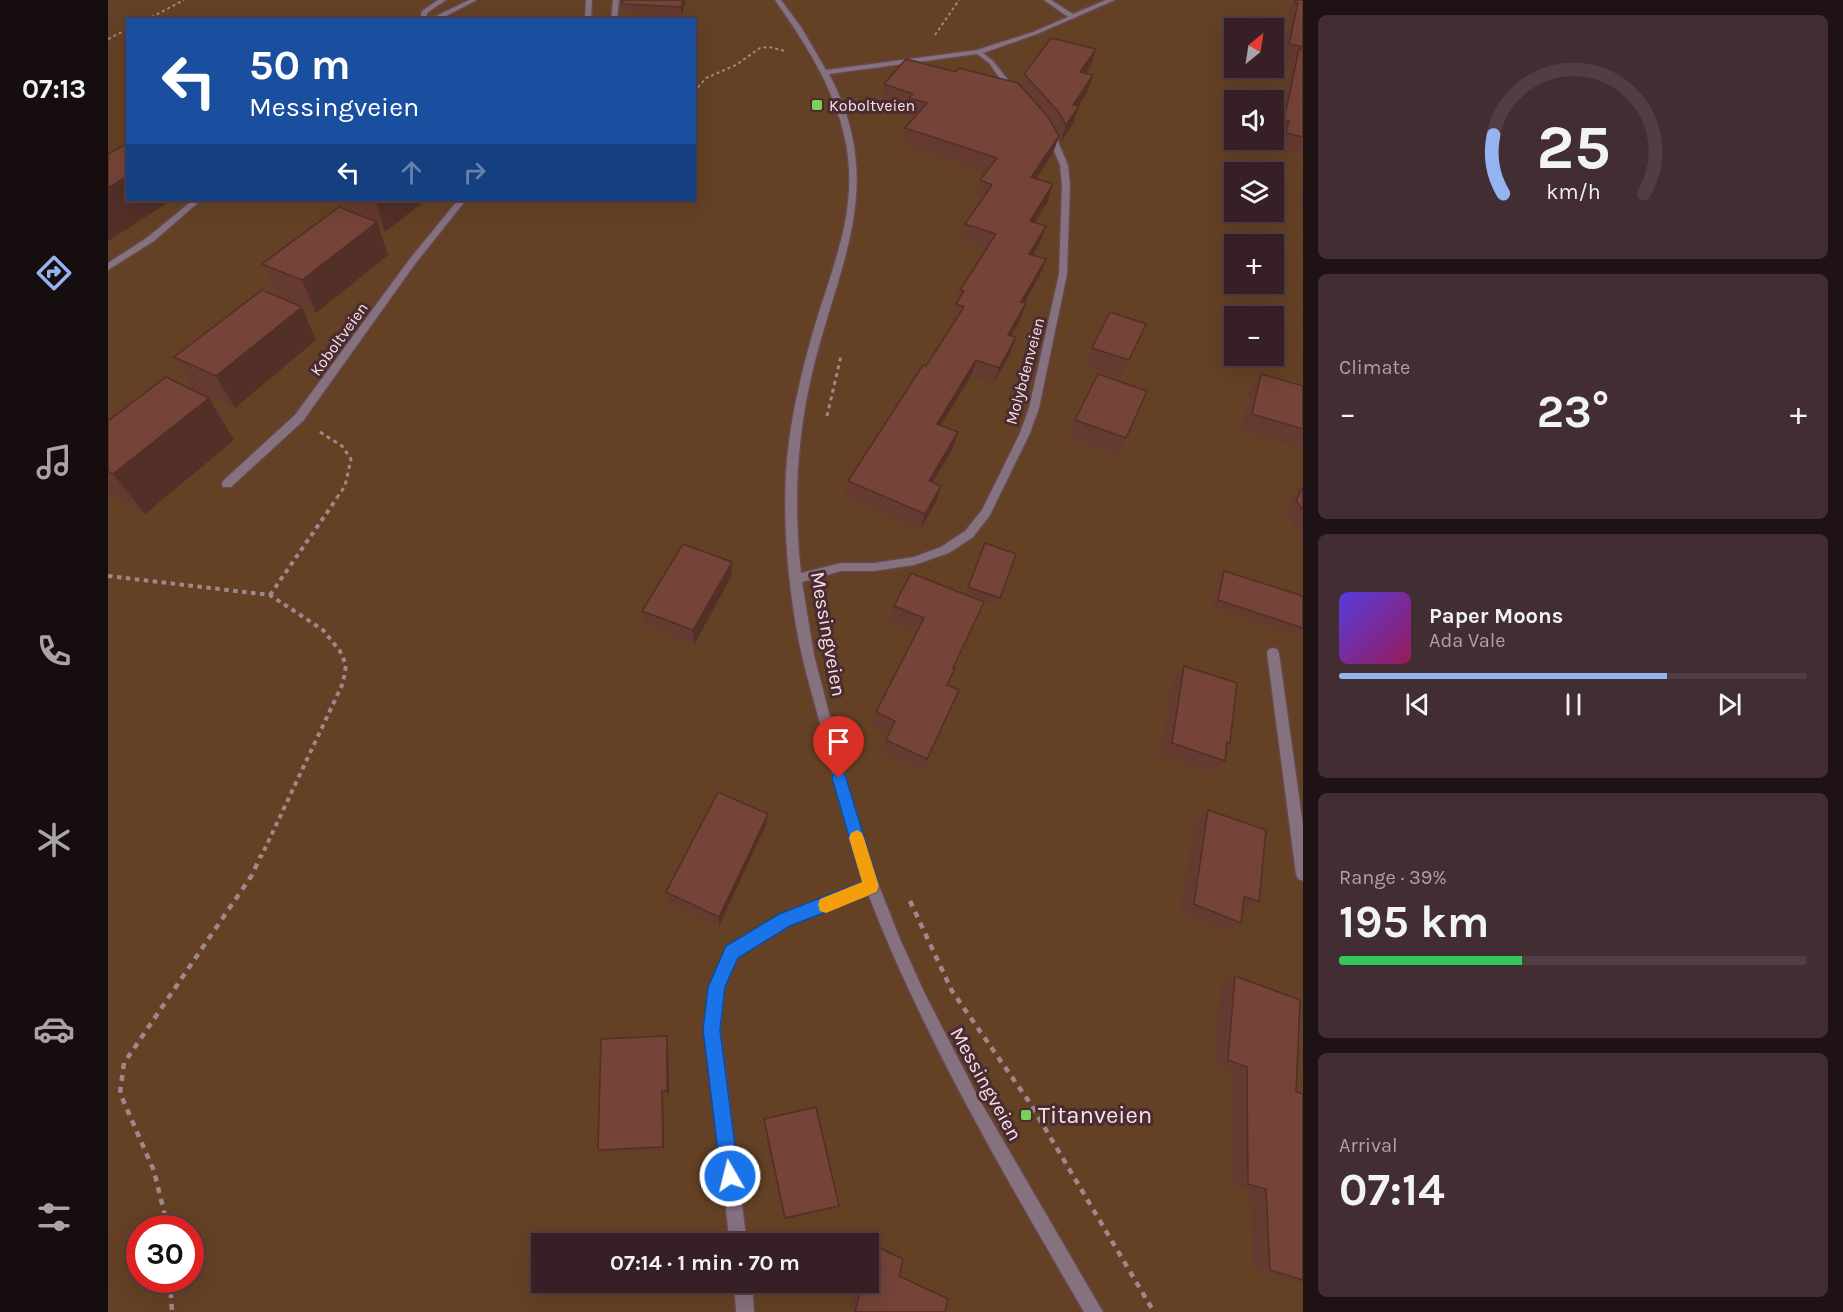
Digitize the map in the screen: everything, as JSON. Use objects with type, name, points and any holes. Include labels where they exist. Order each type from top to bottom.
[{"type":"street","points":[[423,18],[424,12],[443,0]]},
{"type":"street","points":[[435,18],[474,0]]},
{"type":"street","points":[[588,18],[589,0]]},
{"type":"street","points":[[614,18],[616,0]]},
{"type":"street","name":"Messingveien","points":[[778,0],[814,52],[824,72],[846,130],[853,158],[855,197],[847,239],[814,346],[793,454],[792,513],[799,606],[813,683],[871,886],[910,979],[944,1051],[1094,1312]]},
{"type":"street","points":[[1047,0],[1073,17]]},
{"type":"street","points":[[824,72],[978,52],[1035,33],[1112,0]]},
{"type":"street","points":[[978,52],[991,62],[1018,98]]},
{"type":"street","name":"Molybdenveien","points":[[797,579],[841,567],[874,567],[914,561],[945,550],[969,534],[986,512],[1025,433],[1034,408],[1063,274],[1066,186],[1064,165],[1050,132],[1042,122]]},
{"type":"street","points":[[108,267],[151,239],[196,201]]},
{"type":"street","name":"Koboltveien","points":[[227,484],[299,418],[412,262],[461,201]]},
{"type":"street","points":[[1273,652],[1303,874]]},
{"type":"street","points":[[738,1233],[712,1030],[717,987],[732,952],[785,920],[871,886]]},
{"type":"street","points":[[743,1293],[745,1312]]},
{"type":"path","points":[[150,18],[184,0]]},
{"type":"path","points":[[927,58],[938,25],[950,15],[959,0]]},
{"type":"path","points":[[108,39],[126,30]]},
{"type":"path","points":[[696,89],[705,78],[736,65],[760,48],[769,47],[786,52]]},
{"type":"path","points":[[826,419],[841,354]]},
{"type":"path","points":[[270,595],[345,486],[351,459],[342,446],[299,418]]},
{"type":"path","points":[[108,576],[270,595],[323,630],[340,651],[346,665],[343,683],[252,875],[124,1063],[120,1093],[154,1171],[165,1215]]},
{"type":"path","points":[[909,899],[952,991],[1030,1103],[1154,1312]]},
{"type":"path","points":[[171,1293],[172,1312]]},
{"type":"shaded area","points":[[108,0],[1303,0],[1303,1312],[108,1312]]},
{"type":"building","points":[[623,0],[683,0],[681,7],[622,4]]},
{"type":"building","points":[[1296,0],[1303,0],[1303,47],[1289,44],[1298,3],[1295,3]]},
{"type":"building","points":[[1051,38],[1096,49],[1080,72],[1093,75],[1073,105],[1079,106],[1066,125],[1058,111],[1024,74]]},
{"type":"building","points":[[1299,49],[1303,50],[1303,137],[1286,133],[1289,121],[1284,120]]},
{"type":"building","points":[[906,59],[956,72],[959,68],[1018,83],[1048,117],[1059,136],[1031,177],[1053,184],[1030,221],[1046,226],[1029,254],[1046,259],[1021,302],[1026,303],[1008,335],[1016,337],[999,368],[976,360],[937,424],[958,432],[929,481],[941,486],[925,514],[848,481],[923,365],[926,366],[964,307],[956,304],[964,291],[960,290],[996,234],[965,224],[992,185],[980,180],[997,158],[905,128],[927,103],[909,98],[913,94],[884,84]]},
{"type":"building","points":[[126,144],[126,177],[108,188],[108,154]]},
{"type":"building","points":[[339,207],[377,222],[302,280],[262,264]]},
{"type":"building","points":[[262,290],[302,307],[216,376],[174,357]]},
{"type":"building","points":[[1110,312],[1146,324],[1129,360],[1092,348]]},
{"type":"building","points":[[1098,374],[1147,391],[1126,438],[1075,420]]},
{"type":"building","points":[[1261,374],[1303,386],[1303,429],[1252,414]]},
{"type":"building","points":[[166,377],[209,398],[113,474],[108,471],[108,421]]},
{"type":"building","points":[[1303,487],[1303,510],[1296,500]]},
{"type":"building","points":[[985,543],[1016,554],[1000,598],[968,587]]},
{"type":"building","points":[[683,544],[732,562],[693,630],[642,611]]},
{"type":"building","points":[[1224,571],[1303,596],[1303,628],[1218,600]]},
{"type":"building","points":[[911,573],[984,602],[953,668],[955,668],[947,685],[959,690],[927,759],[886,740],[895,721],[876,712],[924,618],[894,606]]},
{"type":"building","points":[[1184,666],[1237,683],[1230,743],[1227,742],[1225,761],[1172,743]]},
{"type":"building","points":[[718,792],[768,814],[719,917],[666,892]]},
{"type":"building","points":[[1208,810],[1266,830],[1259,902],[1244,896],[1241,923],[1194,904]]},
{"type":"building","points":[[1235,976],[1300,1000],[1296,1092],[1303,1094],[1303,1280],[1270,1270],[1266,1189],[1248,1184],[1247,1067],[1228,1060]]},
{"type":"building","points":[[667,1036],[667,1091],[662,1091],[663,1147],[598,1150],[601,1039]]},
{"type":"building","points":[[816,1107],[839,1206],[785,1218],[764,1119]]},
{"type":"building","points":[[879,1248],[903,1259],[899,1276],[948,1299],[945,1312],[855,1312],[860,1293],[879,1293]]},
{"type":"slow traffic","points":[[826,905],[871,886],[857,838]]},
{"type":"place","name":"Koboltveien","points":[[817,105]]},
{"type":"place","name":"Titanveien","points":[[1026,1115]]},
{"type":"route","points":[[730,1176],[712,1030],[717,987],[732,952],[785,920],[871,886],[839,778]]}]
